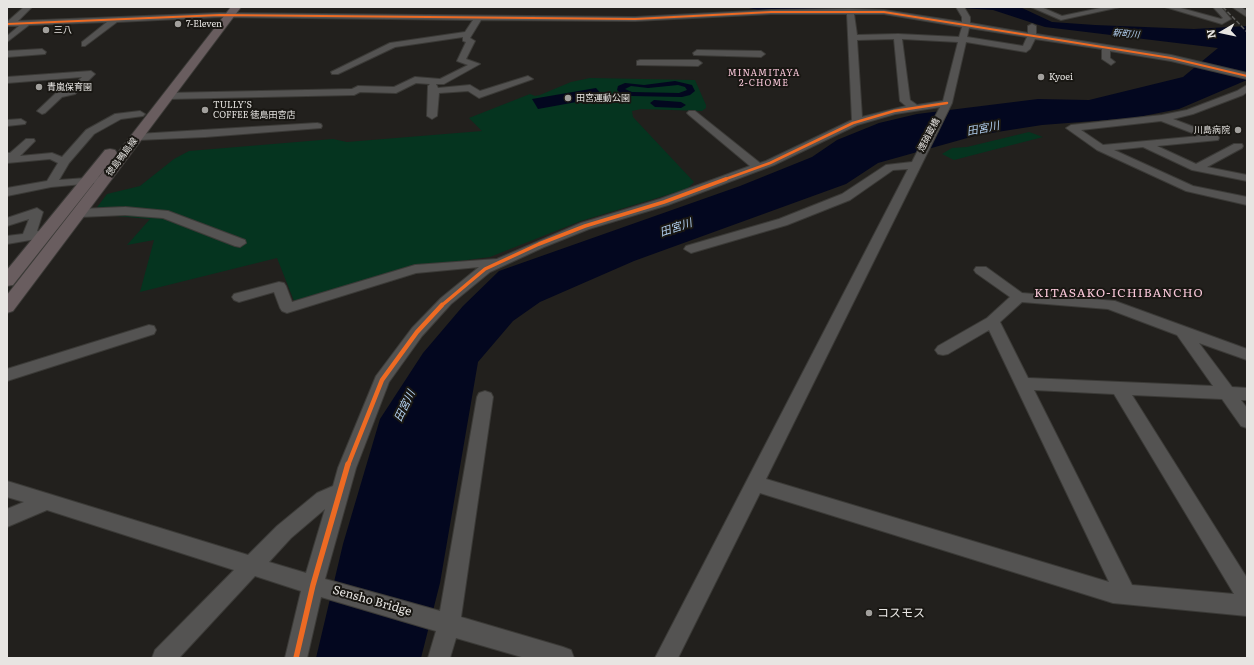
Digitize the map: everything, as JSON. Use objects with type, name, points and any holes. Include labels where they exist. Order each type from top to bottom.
[{"type":"main road","name":"徳島鴨島線","points":[[7,307],[138,137],[228,11]]},
{"type":"main road","name":"徳島鴨島線","points":[[9,277],[140,114],[228,11]]},
{"type":"street","points":[[9,24],[28,7]]},
{"type":"street","points":[[258,14],[270,7]]},
{"type":"street","points":[[314,15],[325,7]]},
{"type":"street","points":[[358,16],[368,7]]},
{"type":"street","points":[[737,7],[763,13]]},
{"type":"street","points":[[1035,7],[1061,18],[1116,7]]},
{"type":"street","points":[[1086,7],[1096,11]]},
{"type":"street","points":[[1169,7],[1222,22],[1227,19],[1217,7]]},
{"type":"street","points":[[1236,7],[1247,15]]},
{"type":"street","points":[[432,116],[434,91],[432,87],[476,64],[461,61],[471,42],[466,39],[471,30],[490,8]]},
{"type":"street","points":[[961,8],[966,17],[966,25]]},
{"type":"street","points":[[521,18],[541,9]]},
{"type":"street","points":[[9,24],[116,19],[228,11],[258,14],[521,18],[681,18],[763,13],[850,11],[884,12],[1106,47],[1207,65],[1247,76]]},
{"type":"street","points":[[850,11],[853,38],[857,122]]},
{"type":"street","points":[[85,44],[116,19]]},
{"type":"street","points":[[7,40],[27,23]]},
{"type":"street","name":"煙硝蔵橋","points":[[666,658],[914,164],[945,106],[966,25]]},
{"type":"street","points":[[853,38],[898,36],[963,40],[1026,53],[1032,35],[1032,25]]},
{"type":"street","points":[[434,30],[431,33],[471,30]]},
{"type":"street","points":[[335,72],[393,45],[471,30]]},
{"type":"street","points":[[898,36],[905,101],[915,108]]},
{"type":"street","points":[[1106,47],[1106,59],[1111,62]]},
{"type":"street","points":[[7,54],[42,52]]},
{"type":"street","points":[[697,53],[761,54]]},
{"type":"street","points":[[640,63],[698,63]]},
{"type":"street","points":[[7,80],[91,74],[72,92],[59,95],[42,111]]},
{"type":"street","points":[[434,91],[470,88],[479,95],[528,79]]},
{"type":"street","points":[[168,96],[354,92],[358,89],[396,90],[415,80],[441,82]]},
{"type":"street","points":[[1247,88],[1240,93],[1190,112],[1162,118],[1071,128],[1101,148],[1190,189],[1247,201]]},
{"type":"street","points":[[296,658],[320,586],[340,491],[347,468],[382,380],[417,332],[446,301],[485,269],[585,226],[664,202],[758,167],[857,122],[883,113],[915,108],[945,106]]},
{"type":"street","points":[[692,113],[758,167]]},
{"type":"street","points":[[51,184],[64,162],[90,132],[120,116],[140,114]]},
{"type":"street","points":[[1162,118],[1242,147]]},
{"type":"street","points":[[7,123],[21,122]]},
{"type":"street","points":[[138,137],[318,126]]},
{"type":"street","points":[[1101,148],[1214,138]]},
{"type":"street","points":[[30,141],[10,156],[8,160],[52,156],[64,162]]},
{"type":"street","points":[[1144,144],[1196,168],[1247,178]]},
{"type":"street","points":[[1196,168],[1242,147]]},
{"type":"street","points":[[691,249],[783,222],[846,196],[890,168],[914,164]]},
{"type":"street","points":[[7,192],[51,184],[105,180]]},
{"type":"street","points":[[80,213],[125,211],[164,214],[180,219],[240,244]]},
{"type":"street","points":[[7,222],[37,212],[29,236]]},
{"type":"street","points":[[7,240],[44,234]]},
{"type":"street","points":[[239,297],[279,286],[287,308],[415,270],[501,261]]},
{"type":"street","points":[[981,270],[1019,297],[1110,304],[1247,355]]},
{"type":"street","points":[[943,350],[992,321],[1019,297]]},
{"type":"street","points":[[992,321],[1126,595]]},
{"type":"street","points":[[7,375],[149,330]]},
{"type":"street","points":[[1183,332],[1247,421]]},
{"type":"street","points":[[1023,384],[1247,394]]},
{"type":"street","points":[[1119,388],[1247,597]]},
{"type":"street","points":[[439,658],[449,624],[485,397]]},
{"type":"street","points":[[754,483],[1113,593],[1247,606]]},
{"type":"street","name":"Sensho Bridge","points":[[7,489],[252,566],[563,658]]},
{"type":"street","points":[[163,658],[284,532],[324,499],[340,491]]},
{"type":"street","points":[[7,518],[45,502]]},
{"type":"green space","name":"田宮運動公園","points":[[590,78],[695,80],[706,105],[706,108],[702,111],[641,109],[632,111],[633,117],[694,182],[687,189],[581,221],[490,257],[406,268],[294,301],[277,258],[140,292],[154,240],[127,245],[150,219],[92,214],[107,194],[140,186],[174,159],[189,151],[333,139],[347,142],[482,131],[469,118],[530,94],[535,96],[540,95],[571,82]]},
{"type":"green space","points":[[1029,132],[1043,137],[954,160],[942,154],[952,148],[967,147]]},
{"type":"water","points":[[744,7],[887,7],[759,10]]},
{"type":"water","points":[[946,7],[1020,7],[1052,22],[1095,25],[1194,29],[1247,26],[1247,80],[1179,109],[1133,118],[1042,125],[978,135],[878,163],[846,184],[634,261],[540,302],[513,321],[478,362],[440,583],[421,658],[316,658],[343,544],[380,419],[423,353],[463,306],[499,271],[740,186],[812,157],[837,140],[879,123],[917,114],[1038,99],[1089,100],[1183,77],[1218,48],[1045,27],[993,10]]},
{"type":"water","points":[[675,81],[692,85],[695,91],[690,95],[682,97],[632,96],[621,94],[617,90],[618,86],[625,83],[644,85]],"holes":[[[678,85],[685,87],[687,90],[679,93],[632,92],[625,89],[631,86],[648,88]]]},
{"type":"water","name":"田宮運動公園","points":[[596,88],[604,97],[538,109],[532,99]]},
{"type":"water","points":[[654,100],[681,102],[686,105],[681,108],[655,107],[650,103]]},
{"type":"railway","points":[[1223,7],[1247,32]]},
{"type":"cycle path","points":[[7,24],[220,15],[635,19],[681,18],[771,12],[884,12],[1171,58],[1247,76]]},
{"type":"cycle path","points":[[296,658],[313,585],[347,468],[382,380],[417,332],[446,301],[485,269],[539,244],[585,226],[664,202],[770,163],[853,123],[894,111],[947,103]]},
{"type":"place","name":"7-Eleven","points":[[178,24]]},
{"type":"place","name":"三八","points":[[46,30]]},
{"type":"place","name":"Kyoei","points":[[1041,77]]},
{"type":"place","name":"青嵐保育園","points":[[39,87]]},
{"type":"place","name":"田宮運動公園","points":[[568,98]]},
{"type":"place","name":"TULLY’S COFFEE 徳島田宮店","points":[[205,110]]},
{"type":"place","name":"川島病院","points":[[1238,130]]},
{"type":"place","name":"コスモス","points":[[869,613]]},
{"type":"district","name":"MINAMITAYA 2-CHOME","points":[[764,78]]},
{"type":"district","name":"KITASAKO-ICHIBANCHO","points":[[1119,293]]},
{"type":"water label","name":"新町川","points":[[1126,34]]},
{"type":"water label","name":"田宮川","points":[[983,129]]},
{"type":"water label","name":"田宮川","points":[[676,228]]},
{"type":"water label","name":"田宮川","points":[[405,406]]}]
